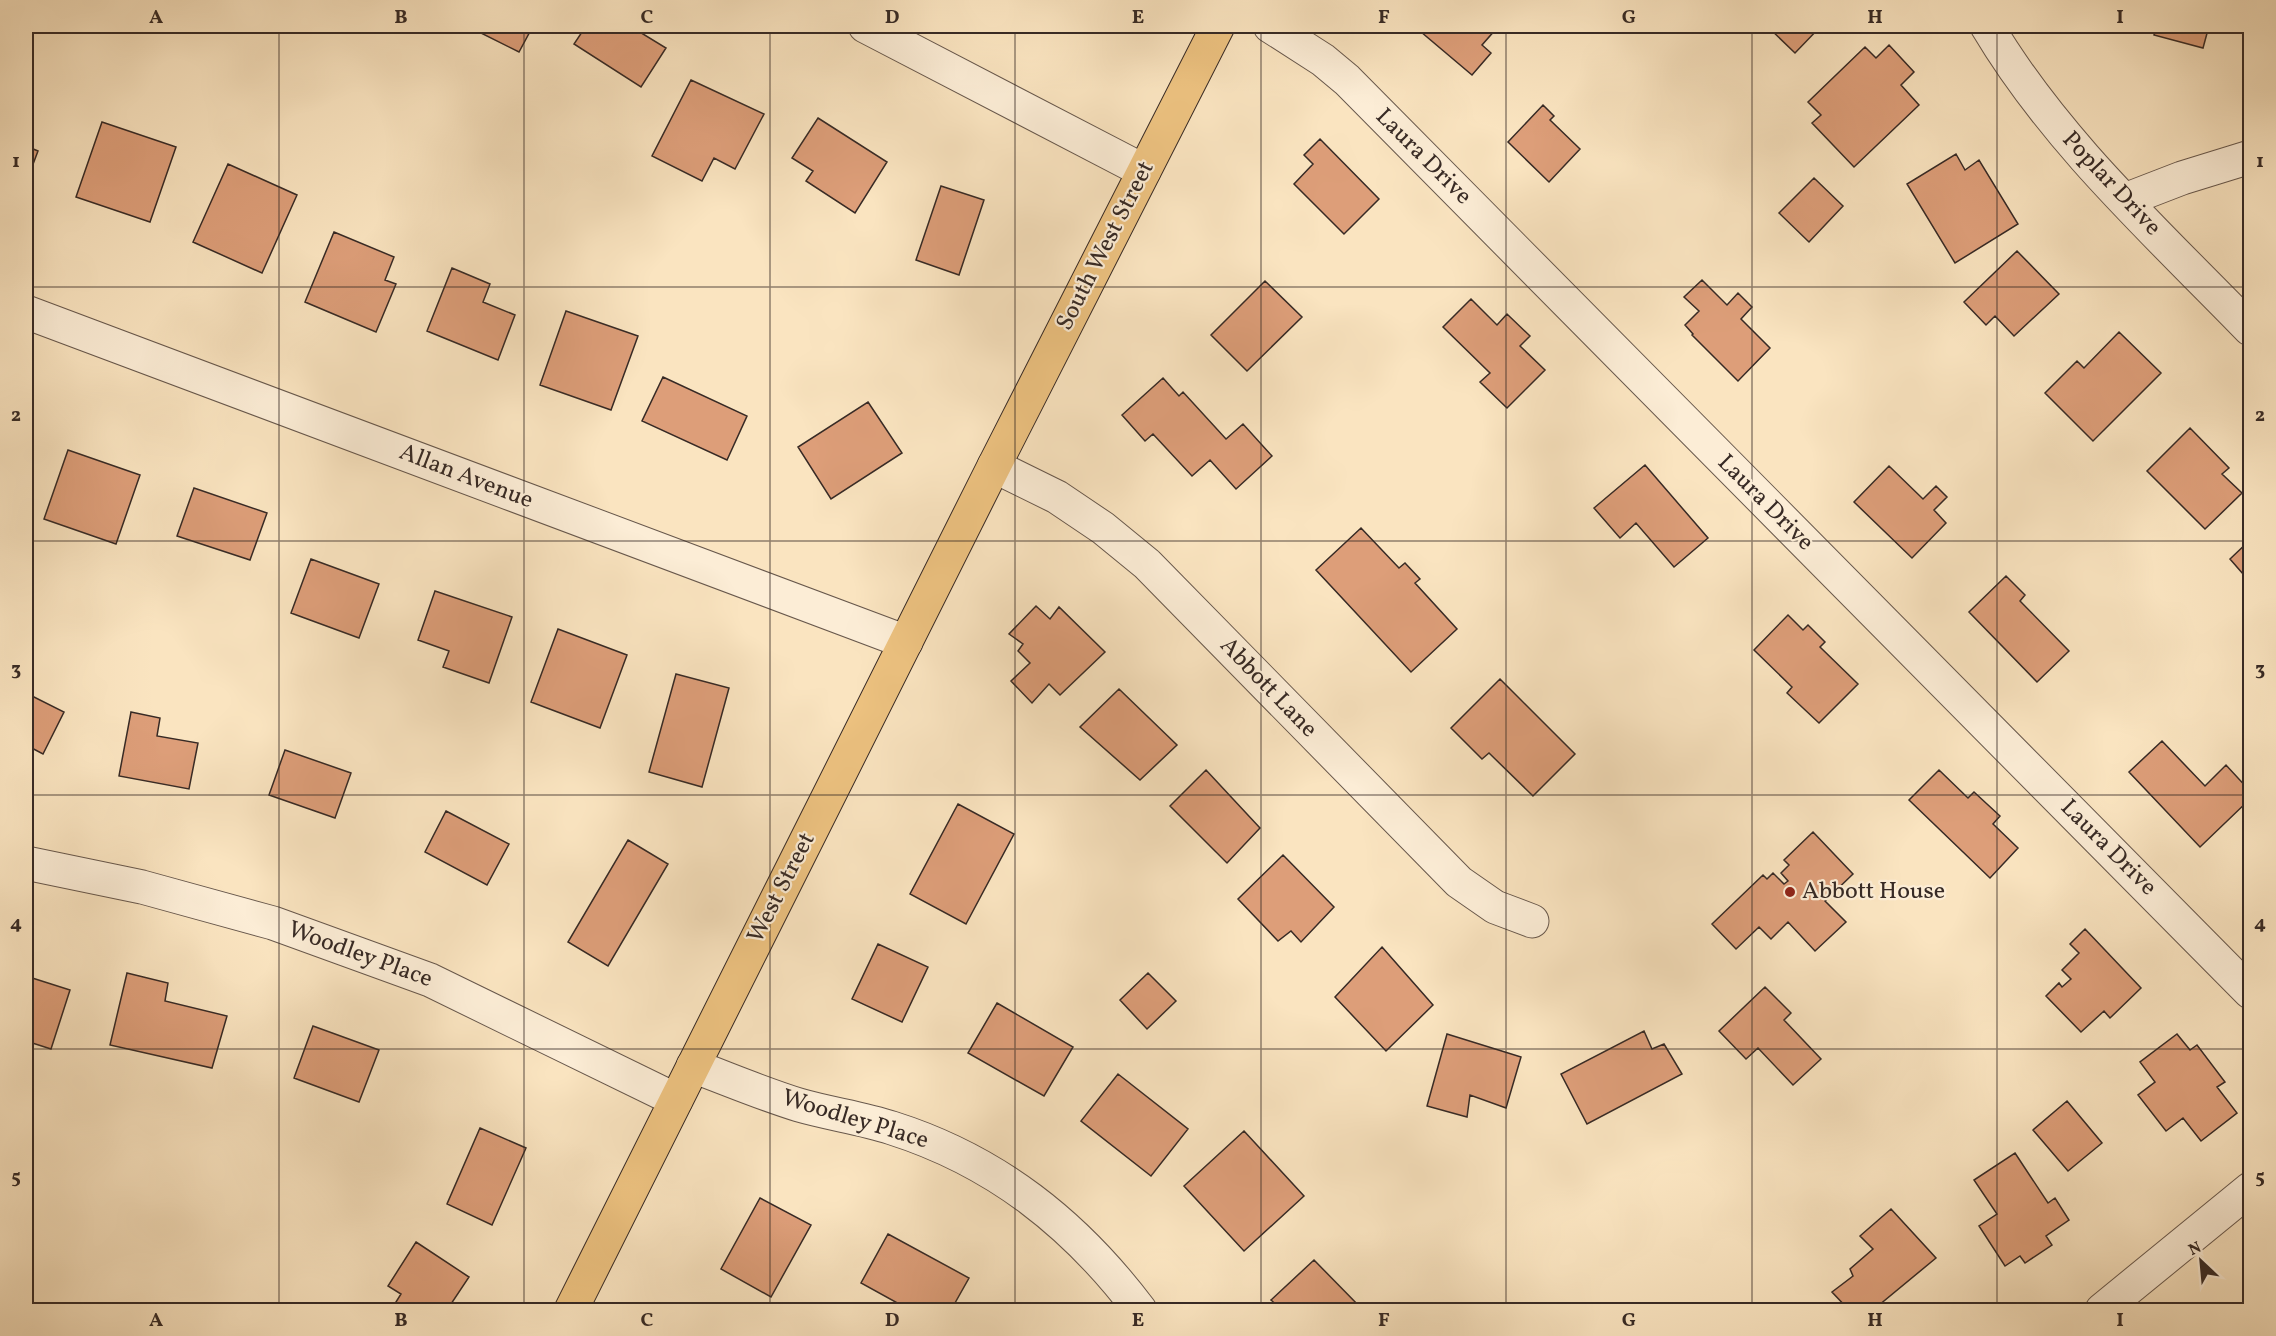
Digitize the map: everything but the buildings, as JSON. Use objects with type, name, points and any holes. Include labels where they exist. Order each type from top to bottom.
[{"type":"main road","name":"South West Street","points":[[994,466],[1218,26]]},
{"type":"main road","name":"West Street","points":[[571,1311],[994,466]]},
{"type":"street","points":[[865,26],[1144,171]]},
{"type":"street","name":"Laura Drive","points":[[1270,26],[1323,60],[1347,80],[2250,992]]},
{"type":"street","name":"Poplar Drive","points":[[1987,26],[2019,78],[2065,136],[2250,329]]},
{"type":"street","points":[[2125,200],[2182,178],[2250,157]]},
{"type":"street","name":"Allan Avenue","points":[[26,312],[906,642]]},
{"type":"street","name":"Abbott Lane","points":[[994,466],[1057,497],[1103,528],[1147,564],[1459,882],[1495,907],[1532,921]]},
{"type":"street","name":"Woodley Place","points":[[26,863],[142,887],[273,923],[408,972],[499,1011],[676,1100]]},
{"type":"street","name":"Woodley Place","points":[[693,1066],[799,1105],[891,1127],[928,1141],[994,1173],[1027,1194],[1078,1238],[1114,1275],[1140,1311]]},
{"type":"street","points":[[2102,1311],[2250,1190]]},
{"type":"place","name":"Abbott House","points":[[1790,892]]}]
